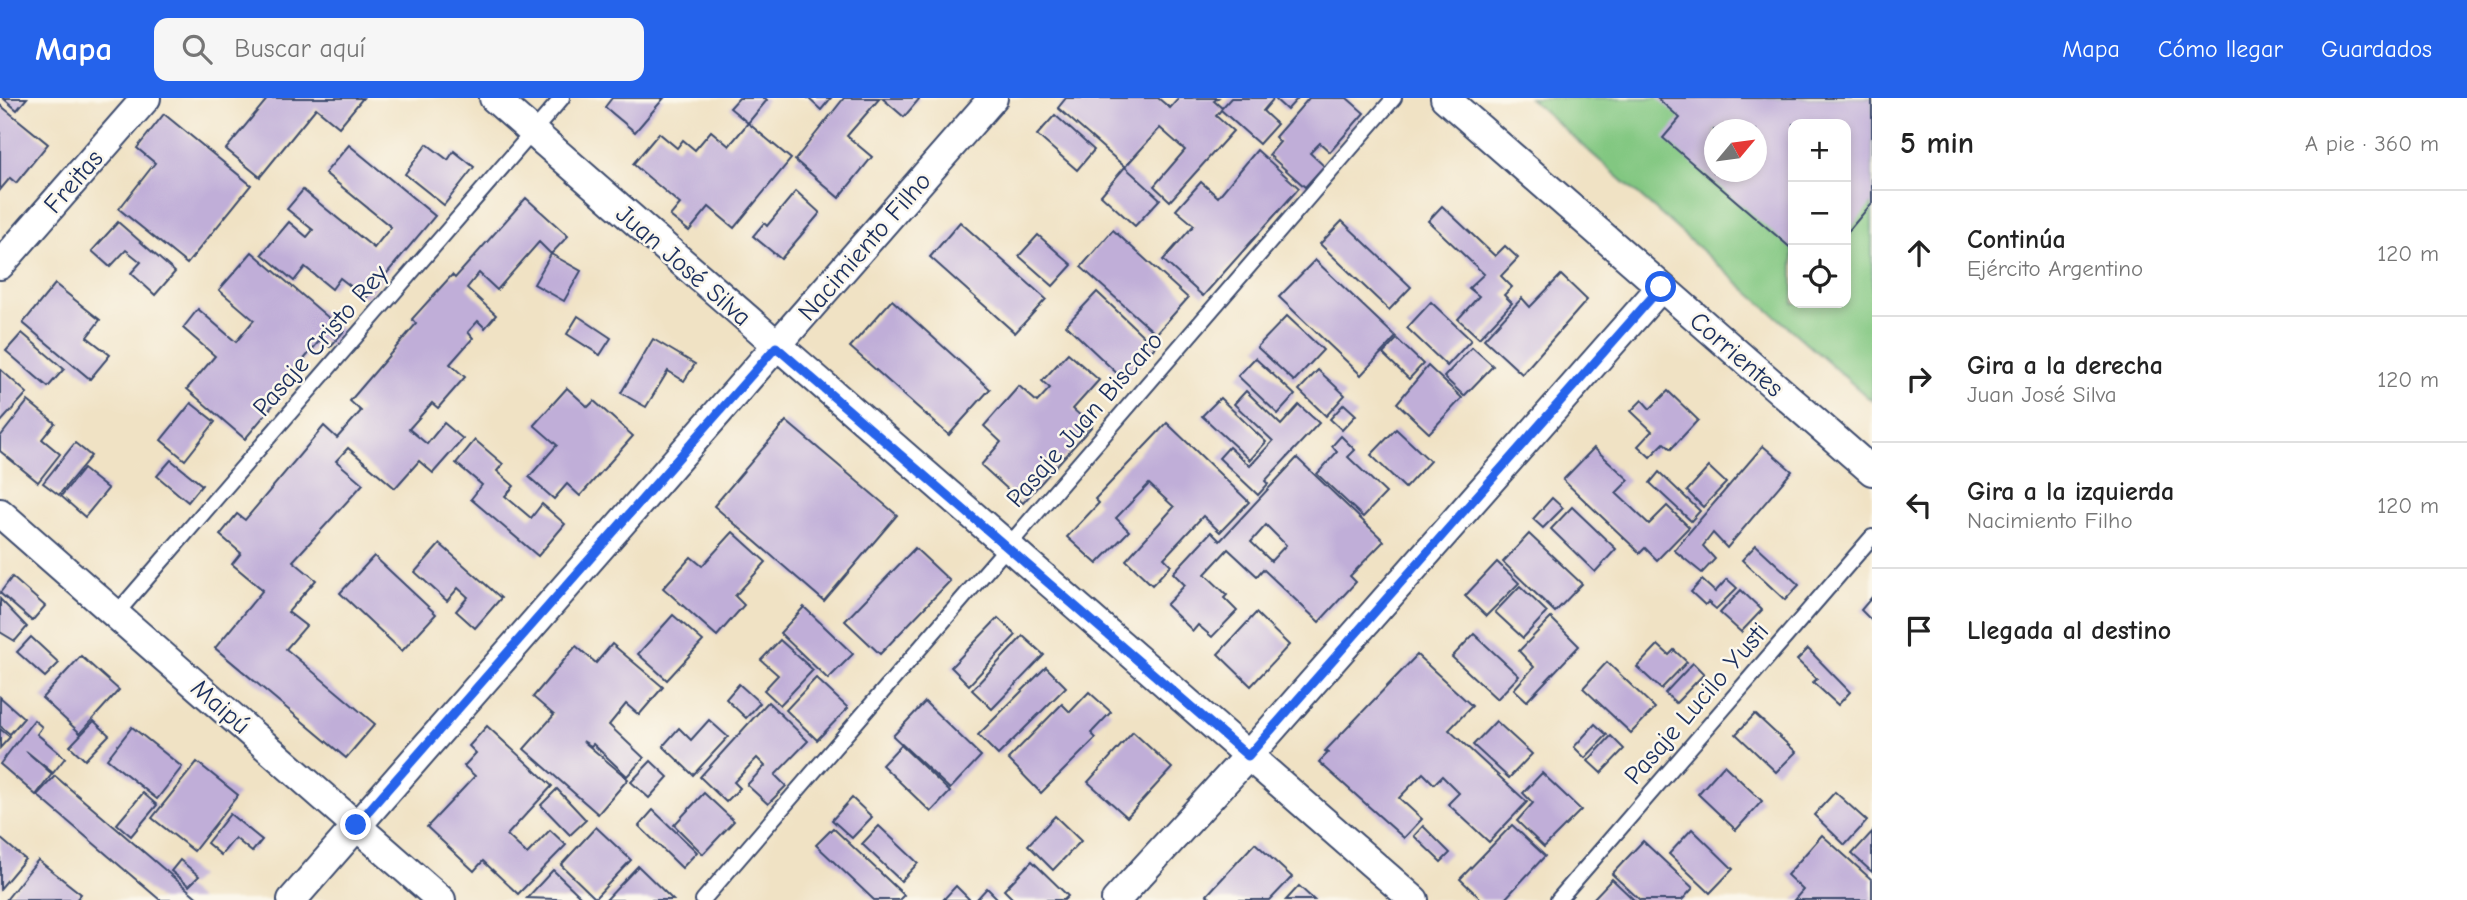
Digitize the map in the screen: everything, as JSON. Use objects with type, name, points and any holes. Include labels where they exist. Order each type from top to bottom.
[{"type":"street","name":"Freitas","points":[[0,265],[146,98]]},
{"type":"street","name":"Juan José Silva","points":[[494,98],[776,347],[1414,900]]},
{"type":"street","name":"Nacimiento Filho","points":[[292,900],[993,98]]},
{"type":"street","name":"Corrientes","points":[[1445,98],[1872,471]]},
{"type":"street","points":[[1116,900],[1248,756],[1661,287]]},
{"type":"street","name":"Maipú","points":[[0,513],[442,900]]},
{"type":"lane","name":"Pasaje Cristo Rey","points":[[116,614],[562,98]]},
{"type":"lane","name":"Pasaje Juan Biscaro","points":[[703,900],[1394,98]]},
{"type":"lane","name":"Pasaje Lucilo Yusti","points":[[1558,900],[1872,537]]},
{"type":"green space","points":[[1529,98],[1872,98],[1872,401]]},
{"type":"building","points":[[3,98],[27,98],[17,110]]},
{"type":"building","points":[[268,98],[363,98],[339,127],[316,108],[260,177],[226,149]]},
{"type":"building","points":[[612,98],[664,98],[635,132],[605,107]]},
{"type":"building","points":[[739,98],[767,100],[748,123],[730,108]]},
{"type":"building","points":[[808,98],[831,98],[821,110]]},
{"type":"building","points":[[844,98],[880,98],[847,136],[872,157],[839,198],[795,160]]},
{"type":"building","points":[[882,98],[920,98],[904,117]]},
{"type":"building","points":[[1066,98],[1158,98],[1170,108],[1179,98],[1218,98],[1214,101],[1222,108],[1231,98],[1274,98],[1263,111],[1277,124],[1259,144],[1221,110],[1216,116],[1233,131],[1170,201],[1154,186],[1185,150],[1160,128],[1125,167],[1058,108]]},
{"type":"building","points":[[1274,98],[1298,98],[1287,110]]},
{"type":"building","points":[[1309,98],[1347,98],[1364,113],[1330,152],[1320,143],[1310,153],[1324,166],[1305,187],[1269,155],[1280,142],[1275,137]]},
{"type":"building","points":[[1657,98],[1872,98],[1872,203],[1851,228],[1851,119],[1788,119],[1788,246],[1714,182],[1767,182],[1767,119],[1704,119],[1704,173],[1663,138],[1680,118]]},
{"type":"building","points":[[0,105],[48,144],[16,183],[10,178],[0,190]]},
{"type":"building","points":[[164,114],[251,185],[187,264],[119,209],[155,163],[137,148]]},
{"type":"building","points":[[1055,115],[1094,150],[1077,170],[1037,135]]},
{"type":"building","points":[[748,123],[791,159],[734,228],[709,207],[689,231],[670,216],[680,204],[633,164],[659,133],[677,148],[683,140],[695,150],[711,131],[729,146]]},
{"type":"building","points":[[427,144],[448,160],[454,151],[474,167],[444,205],[405,174]]},
{"type":"building","points":[[349,145],[435,216],[366,298],[340,278],[332,289],[305,267],[294,281],[262,254],[289,222],[307,237],[313,230],[287,209],[303,190],[374,248],[391,227],[325,173]]},
{"type":"building","points":[[1257,150],[1299,188],[1203,296],[1163,260],[1194,225],[1176,210],[1201,182],[1218,197]]},
{"type":"building","points":[[1125,167],[1160,199],[1135,226],[1101,195]]},
{"type":"building","points":[[796,191],[820,213],[781,259],[753,236],[764,223],[767,226]]},
{"type":"building","points":[[526,198],[568,236],[551,254],[539,242],[497,290],[479,273],[467,288],[496,315],[485,328],[478,321],[468,332],[473,338],[450,364],[465,377],[438,408],[432,403],[409,429],[427,444],[444,423],[463,439],[433,473],[419,461],[395,488],[348,448],[336,461],[363,484],[293,561],[316,580],[288,612],[306,626],[286,649],[375,724],[346,758],[215,648],[263,590],[232,564],[241,553],[220,535],[237,514],[245,520],[324,426],[337,438],[361,411],[350,401],[416,324],[412,319],[452,275],[455,278]]},
{"type":"building","points":[[1442,206],[1495,256],[1505,246],[1518,258],[1501,276],[1512,287],[1504,295],[1512,303],[1479,338],[1458,319],[1479,296],[1469,288],[1484,274],[1428,221]]},
{"type":"building","points":[[1342,221],[1411,287],[1389,310],[1320,244]]},
{"type":"building","points":[[118,222],[175,272],[155,295],[131,273],[141,262],[126,250],[110,267],[92,251]]},
{"type":"building","points":[[960,222],[1046,299],[1015,333],[930,257]]},
{"type":"building","points":[[1113,230],[1188,298],[1156,334],[1081,267]]},
{"type":"building","points":[[1038,235],[1072,265],[1053,286],[1019,256]]},
{"type":"building","points":[[252,252],[344,331],[330,347],[321,339],[284,383],[288,387],[245,439],[187,389],[215,356],[183,328],[198,309],[236,342],[254,320],[219,290]]},
{"type":"building","points":[[551,254],[581,271],[564,301],[534,284]]},
{"type":"building","points":[[1315,260],[1396,337],[1361,375],[1279,297]]},
{"type":"building","points":[[1561,275],[1587,300],[1522,374],[1484,339],[1522,298],[1530,307]]},
{"type":"building","points":[[55,284],[100,320],[87,337],[110,355],[90,379],[23,323]]},
{"type":"building","points":[[1097,292],[1155,347],[1124,380],[1066,325]]},
{"type":"building","points":[[892,300],[990,389],[949,435],[850,347]]},
{"type":"building","points":[[1431,302],[1471,340],[1447,366],[1407,328]]},
{"type":"building","points":[[578,316],[611,338],[600,355],[567,334]]},
{"type":"building","points":[[1287,316],[1323,350],[1294,381],[1257,347]]},
{"type":"building","points":[[22,333],[64,369],[48,387],[6,351]]},
{"type":"building","points":[[653,339],[695,364],[684,381],[668,371],[646,407],[621,393]]},
{"type":"building","points":[[1397,339],[1423,364],[1409,379],[1383,354]]},
{"type":"building","points":[[1472,347],[1493,366],[1464,396],[1444,377]]},
{"type":"building","points":[[1068,353],[1099,380],[1073,409],[1092,426],[1023,503],[981,465],[1001,442],[984,426],[1019,386],[1037,402],[1050,388],[1042,381]]},
{"type":"building","points":[[1255,358],[1295,395],[1278,414],[1238,376]]},
{"type":"building","points":[[1428,366],[1462,398],[1429,433],[1397,403]]},
{"type":"building","points":[[0,369],[27,393],[0,423]]},
{"type":"building","points":[[1318,370],[1345,395],[1326,416],[1299,390]]},
{"type":"building","points":[[567,388],[588,407],[594,401],[633,436],[580,496],[567,484],[554,499],[529,477],[557,445],[534,425]]},
{"type":"building","points":[[1246,391],[1281,425],[1299,405],[1319,423],[1265,481],[1268,484],[1258,495],[1219,458],[1229,447],[1250,466],[1273,441],[1234,404]]},
{"type":"building","points":[[1668,391],[1698,420],[1671,449],[1664,443],[1650,457],[1638,446],[1652,431],[1631,411],[1642,400],[1650,409]]},
{"type":"building","points":[[1220,398],[1266,442],[1250,460],[1202,416]]},
{"type":"building","points":[[28,401],[55,423],[42,439],[60,454],[38,482],[0,451],[0,437]]},
{"type":"building","points":[[191,403],[215,422],[185,460],[161,440]]},
{"type":"building","points":[[1344,404],[1356,415],[1342,430],[1330,419]]},
{"type":"building","points":[[786,421],[897,515],[824,601],[714,506]]},
{"type":"building","points":[[1167,423],[1249,502],[1220,532],[1203,516],[1164,558],[1171,565],[1152,585],[1126,560],[1174,507],[1149,484],[1116,518],[1129,531],[1097,564],[1067,537],[1099,503],[1095,499]]},
{"type":"building","points":[[1396,429],[1430,461],[1405,488],[1371,455]]},
{"type":"building","points":[[1341,436],[1355,450],[1348,457],[1386,493],[1363,517],[1317,474],[1337,452],[1332,446]]},
{"type":"building","points":[[475,440],[503,464],[497,471],[514,486],[505,496],[531,518],[542,504],[565,524],[538,556],[471,499],[482,485],[456,463]]},
{"type":"building","points":[[75,443],[91,456],[59,495],[43,483]]},
{"type":"building","points":[[1763,446],[1792,471],[1727,548],[1713,533],[1703,546],[1715,559],[1702,573],[1674,550]]},
{"type":"building","points":[[1594,448],[1629,480],[1616,493],[1649,524],[1667,506],[1689,527],[1657,560],[1645,548],[1640,553],[1563,480]]},
{"type":"building","points":[[1297,458],[1384,541],[1350,576],[1356,582],[1319,622],[1263,569],[1257,576],[1228,549],[1205,574],[1227,595],[1224,598],[1237,611],[1212,637],[1198,625],[1193,631],[1166,605],[1185,585],[1173,573],[1211,532],[1220,541]],"holes":[[[1266,525],[1286,545],[1271,561],[1251,542]]]},
{"type":"building","points":[[171,460],[202,485],[188,502],[157,476]]},
{"type":"building","points":[[1709,467],[1726,483],[1703,507],[1687,491]]},
{"type":"building","points":[[83,469],[108,489],[85,517],[61,496]]},
{"type":"building","points":[[1659,472],[1700,511],[1691,521],[1650,483]]},
{"type":"building","points":[[1552,498],[1563,508],[1543,528],[1533,519]]},
{"type":"building","points":[[1572,507],[1616,549],[1595,572],[1551,529]]},
{"type":"building","points":[[733,532],[766,562],[735,596],[744,605],[717,636],[663,588],[691,557],[702,566]]},
{"type":"building","points":[[1529,534],[1582,584],[1555,612],[1503,562]]},
{"type":"building","points":[[440,544],[501,598],[475,628],[456,611],[468,597],[458,588],[447,601],[415,572]]},
{"type":"building","points":[[1756,545],[1799,585],[1785,600],[1742,560]]},
{"type":"building","points":[[915,548],[950,581],[880,654],[845,621]]},
{"type":"building","points":[[374,556],[436,614],[402,651],[340,593]]},
{"type":"building","points":[[1497,562],[1519,583],[1486,616],[1465,596]]},
{"type":"building","points":[[12,577],[45,606],[32,621],[0,593]]},
{"type":"building","points":[[1727,579],[1737,588],[1716,609],[1708,602],[1705,605],[1691,592],[1702,580],[1715,592]]},
{"type":"building","points":[[1520,586],[1547,612],[1523,638],[1495,612]]},
{"type":"building","points":[[1741,590],[1762,610],[1741,632],[1720,613]]},
{"type":"building","points":[[1872,597],[1872,621],[1861,610]]},
{"type":"building","points":[[0,599],[27,627],[15,641],[0,632]]},
{"type":"building","points":[[804,607],[853,654],[828,679],[780,633]]},
{"type":"building","points":[[1256,613],[1289,645],[1251,686],[1218,654]]},
{"type":"building","points":[[673,615],[703,641],[667,680],[638,654]]},
{"type":"building","points":[[998,618],[1016,635],[969,685],[951,667]]},
{"type":"building","points":[[1551,618],[1579,646],[1527,701],[1514,689],[1534,667],[1519,651]]},
{"type":"building","points":[[1474,634],[1519,676],[1497,699],[1452,657]]},
{"type":"building","points":[[1023,636],[1044,655],[992,709],[972,690]]},
{"type":"building","points":[[31,637],[59,663],[45,677],[17,652]]},
{"type":"building","points":[[780,640],[813,670],[780,705],[764,690],[778,675],[761,660]]},
{"type":"building","points":[[612,644],[663,687],[639,715],[626,704],[609,725],[644,758],[627,776],[593,744],[591,746],[583,741],[628,779],[598,814],[524,749],[554,715],[533,697],[576,646],[596,663]]},
{"type":"building","points":[[1658,645],[1669,655],[1674,650],[1687,662],[1661,689],[1637,667]]},
{"type":"building","points":[[1808,649],[1850,692],[1838,705],[1813,682],[1817,679],[1797,660]]},
{"type":"building","points":[[1417,655],[1472,706],[1449,730],[1527,802],[1489,842],[1448,804],[1459,793],[1442,776],[1434,784],[1423,773],[1399,798],[1422,819],[1404,838],[1319,762],[1328,753],[1325,751]]},
{"type":"building","points":[[81,656],[119,690],[80,733],[42,698]]},
{"type":"building","points":[[1607,662],[1655,708],[1631,733],[1583,688]]},
{"type":"building","points":[[1693,663],[1704,674],[1676,703],[1665,693]]},
{"type":"building","points":[[1046,667],[1066,687],[998,755],[978,735]]},
{"type":"building","points":[[816,678],[848,708],[817,740],[786,710]]},
{"type":"building","points":[[739,684],[760,703],[746,718],[726,699]]},
{"type":"building","points":[[1089,692],[1111,712],[1091,733],[1096,738],[1041,793],[1008,759],[1062,704],[1070,712]]},
{"type":"building","points":[[0,697],[24,718],[10,734],[0,726]]},
{"type":"building","points":[[768,702],[808,741],[775,775],[786,786],[768,804],[747,785],[765,766],[757,758],[734,782],[740,788],[726,802],[700,777]]},
{"type":"building","points":[[925,702],[981,756],[950,789],[893,736]]},
{"type":"building","points":[[1755,714],[1796,752],[1776,772],[1736,734]]},
{"type":"building","points":[[34,720],[42,727],[37,734],[65,758],[53,773],[26,751],[52,774],[36,795],[0,764]]},
{"type":"building","points":[[709,720],[728,737],[693,775],[663,746],[679,728],[691,740]]},
{"type":"building","points":[[94,721],[109,735],[85,760],[70,746]]},
{"type":"building","points":[[1496,721],[1532,754],[1509,778],[1473,745]]},
{"type":"building","points":[[1595,724],[1607,735],[1585,758],[1574,747]]},
{"type":"building","points":[[487,726],[552,786],[507,835],[527,854],[550,830],[566,845],[518,894],[483,861],[474,871],[427,827],[475,776],[464,766],[476,753],[469,746]]},
{"type":"building","points":[[132,727],[182,767],[157,799],[107,759]]},
{"type":"building","points":[[0,729],[10,737],[0,748]]},
{"type":"building","points":[[1133,732],[1172,768],[1127,817],[1088,782]]},
{"type":"building","points":[[1611,736],[1624,749],[1601,773],[1588,761]]},
{"type":"building","points":[[901,745],[950,792],[931,812],[882,765]]},
{"type":"building","points":[[651,761],[668,777],[649,798],[631,782]]},
{"type":"building","points":[[197,762],[238,795],[194,851],[152,818]]},
{"type":"building","points":[[1724,765],[1762,801],[1736,830],[1698,794]]},
{"type":"building","points":[[1542,773],[1581,810],[1544,847],[1517,821],[1533,803],[1523,793]]},
{"type":"building","points":[[55,776],[200,900],[160,900],[37,795]]},
{"type":"building","points":[[557,789],[586,820],[570,835],[541,805]]},
{"type":"building","points":[[1835,792],[1867,821],[1845,845],[1814,815]]},
{"type":"building","points":[[143,793],[157,805],[131,836],[117,824]]},
{"type":"building","points":[[704,793],[734,821],[703,854],[674,825]]},
{"type":"building","points":[[852,798],[872,817],[852,838],[832,820]]},
{"type":"building","points":[[653,810],[697,852],[682,868],[639,826]]},
{"type":"building","points":[[230,814],[262,840],[252,852],[235,838],[221,855],[207,843]]},
{"type":"building","points":[[1055,816],[1081,841],[1053,870],[1028,845]]},
{"type":"building","points":[[1512,825],[1545,856],[1504,900],[1482,900],[1460,879]]},
{"type":"building","points":[[879,826],[918,863],[901,881],[862,844]]},
{"type":"building","points":[[1423,826],[1450,853],[1441,862],[1414,836]]},
{"type":"building","points":[[596,827],[631,860],[595,898],[561,865]]},
{"type":"building","points":[[833,828],[904,895],[899,900],[874,900],[816,845]]},
{"type":"building","points":[[1692,829],[1733,869],[1710,893],[1669,854]]},
{"type":"building","points":[[1872,832],[1872,872],[1852,854]]},
{"type":"building","points":[[1822,835],[1872,880],[1872,900],[1794,900],[1803,890],[1787,875]]},
{"type":"building","points":[[0,838],[25,859],[0,889]]},
{"type":"building","points":[[1643,841],[1693,888],[1682,900],[1640,900],[1612,874]]},
{"type":"building","points":[[1255,843],[1292,877],[1270,900],[1213,900],[1207,895]]},
{"type":"building","points":[[38,860],[81,894],[76,900],[6,900]]},
{"type":"building","points":[[180,860],[199,876],[189,886],[171,871]]},
{"type":"building","points":[[1032,861],[1068,896],[1064,900],[1014,900],[1004,890]]},
{"type":"building","points":[[638,866],[673,900],[606,900]]},
{"type":"building","points":[[553,870],[584,900],[527,898]]},
{"type":"building","points":[[1612,879],[1634,900],[1592,900]]},
{"type":"building","points":[[956,886],[970,900],[943,900]]},
{"type":"building","points":[[1299,886],[1314,900],[1286,900]]},
{"type":"building","points":[[987,888],[999,900],[976,900]]},
{"type":"route","points":[[356,825],[776,347],[1248,756],[1661,287]]}]
